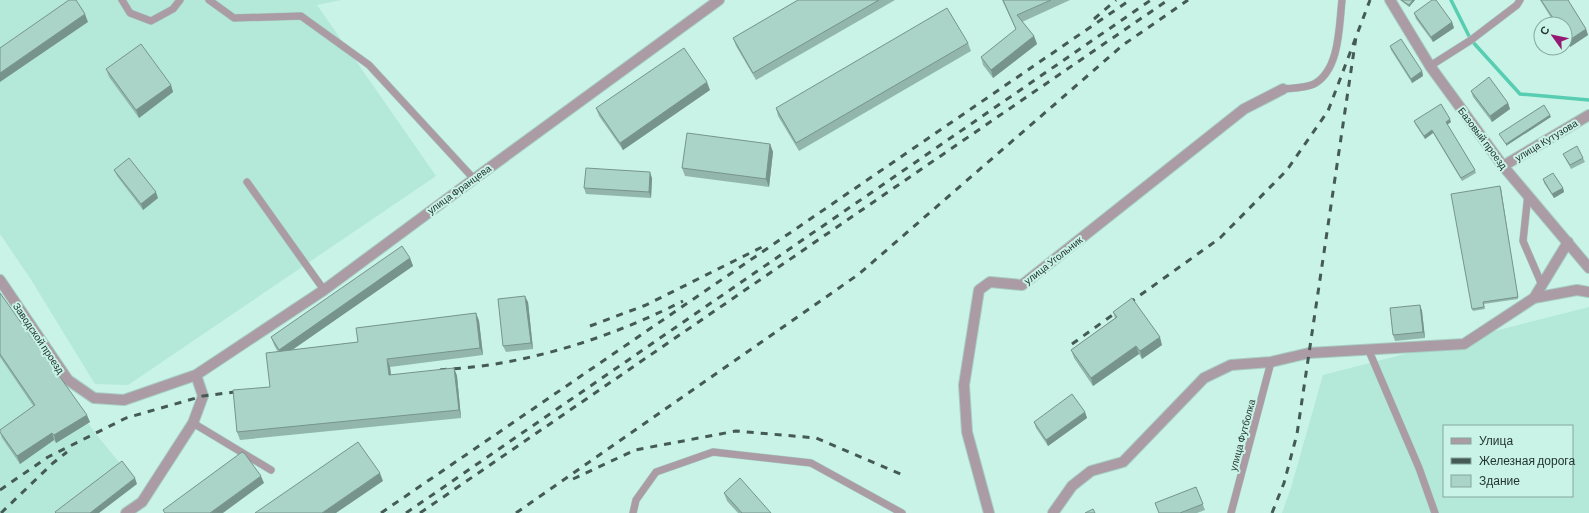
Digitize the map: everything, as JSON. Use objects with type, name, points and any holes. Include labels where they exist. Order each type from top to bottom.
[{"type":"street","name":"Базовый проезд","points":[[1390,0],[1430,66],[1503,166],[1589,268]]},
{"type":"street","name":"улица Францева","points":[[196,375],[324,290],[715,1]]},
{"type":"street","name":"улица Угольник","points":[[989,513],[967,432],[964,385],[980,290],[990,282],[1022,285],[1244,109],[1283,89]]},
{"type":"street","name":"улица Кутузова","points":[[1503,166],[1589,115]]},
{"type":"street","points":[[1534,298],[1568,242]]},
{"type":"street","name":"Заводской проезд","points":[[0,280],[68,380],[94,398],[124,400],[196,375]]},
{"type":"street","points":[[1053,513],[1072,486],[1091,471],[1123,462],[1204,378],[1231,365],[1272,362],[1309,353],[1369,351],[1464,344],[1534,298],[1577,290],[1589,292]]},
{"type":"street","points":[[126,513],[142,502],[193,423],[203,396],[196,375]]},
{"type":"lane","points":[[122,0],[130,13],[151,22],[173,10],[180,0]]},
{"type":"lane","points":[[209,0],[234,18],[301,16],[369,66],[474,178]]},
{"type":"lane","points":[[1283,89],[1312,85],[1324,77],[1336,52],[1342,0]]},
{"type":"lane","points":[[1430,66],[1471,40],[1517,5],[1520,0]]},
{"type":"lane","points":[[247,182],[324,290]]},
{"type":"lane","points":[[1528,194],[1522,241],[1542,285]]},
{"type":"lane","points":[[1369,351],[1419,468],[1435,513]]},
{"type":"lane","name":"улица Футболка","points":[[1231,513],[1272,362]]},
{"type":"lane","points":[[193,423],[272,470]]},
{"type":"lane","points":[[633,513],[636,500],[656,472],[713,452],[811,463],[902,513]]},
{"type":"shaded area","points":[[0,0],[341,0],[317,5],[436,176],[128,385],[95,384],[30,278],[0,234]]},
{"type":"shaded area","points":[[0,297],[95,433],[137,484],[99,513],[0,513]]},
{"type":"shaded area","points":[[1589,307],[1589,513],[1282,513],[1291,488],[1323,375]]},
{"type":"building","points":[[69,0],[76,0],[85,14],[0,73],[0,48]]},
{"type":"building","points":[[798,0],[879,0],[753,73],[733,38]]},
{"type":"building","points":[[1003,0],[1051,0],[1017,15],[1034,36],[991,70],[981,57],[1016,29]]},
{"type":"building","points":[[1401,0],[1413,0],[1409,5]]},
{"type":"building","points":[[1432,0],[1436,0],[1452,22],[1431,37],[1414,13]]},
{"type":"building","points":[[1541,0],[1568,0],[1586,29],[1573,38],[1573,16],[1552,16]]},
{"type":"building","points":[[947,8],[968,43],[796,143],[776,108]]},
{"type":"building","points":[[1401,39],[1422,71],[1411,79],[1390,46]]},
{"type":"building","points":[[141,44],[171,85],[136,110],[106,69]]},
{"type":"building","points":[[684,48],[707,82],[620,143],[596,108]]},
{"type":"building","points":[[1489,77],[1508,103],[1490,116],[1471,91]]},
{"type":"building","points":[[1441,104],[1450,119],[1446,122],[1475,170],[1461,178],[1432,130],[1424,136],[1414,121]]},
{"type":"building","points":[[1544,105],[1550,115],[1506,144],[1499,134]]},
{"type":"building","points":[[687,133],[770,144],[766,179],[682,168]]},
{"type":"building","points":[[1577,146],[1583,158],[1570,165],[1563,154]]},
{"type":"building","points":[[129,158],[156,192],[141,204],[114,170]]},
{"type":"building","points":[[586,168],[650,172],[649,192],[584,188]]},
{"type":"building","points":[[1553,173],[1563,188],[1552,194],[1543,179]]},
{"type":"building","points":[[1500,186],[1518,297],[1483,302],[1484,307],[1472,309],[1451,194]]},
{"type":"building","points":[[402,246],[410,258],[279,350],[271,337]]},
{"type":"building","points":[[0,293],[87,415],[54,435],[52,433],[17,456],[0,430],[35,405],[0,354]]},
{"type":"building","points":[[525,296],[531,343],[503,346],[498,299]]},
{"type":"building","points":[[1132,298],[1160,337],[1140,351],[1136,346],[1091,378],[1071,350],[1117,317],[1113,312]]},
{"type":"building","points":[[1420,305],[1423,332],[1393,335],[1390,308]]},
{"type":"building","points":[[476,313],[480,348],[387,359],[389,375],[454,368],[459,410],[237,432],[233,390],[270,387],[266,353],[358,342],[356,328]]},
{"type":"building","points":[[1072,394],[1085,412],[1046,440],[1034,422]]},
{"type":"building","points":[[358,442],[380,473],[322,513],[255,513]]},
{"type":"building","points":[[242,452],[261,476],[210,513],[165,513],[163,510]]},
{"type":"building","points":[[122,461],[135,478],[90,513],[55,512]]},
{"type":"building","points":[[740,478],[771,513],[742,513],[724,493]]},
{"type":"building","points":[[1196,487],[1203,504],[1180,513],[1159,513],[1155,503]]},
{"type":"building","points":[[1093,509],[1095,513],[1085,513]]},
{"type":"waterway","points":[[1451,0],[1471,40],[1520,94],[1589,100]]},
{"type":"railway","points":[[1094,19],[1116,0]]},
{"type":"railway","points":[[381,513],[1130,0]]},
{"type":"railway","points":[[406,513],[1151,0]]},
{"type":"railway","points":[[420,513],[1168,0]]},
{"type":"railway","points":[[516,513],[859,274],[1123,45],[1188,0]]},
{"type":"railway","points":[[1072,344],[1220,238],[1287,170],[1328,111],[1370,0]]},
{"type":"railway","points":[[1272,513],[1284,483],[1297,434],[1356,37]]},
{"type":"railway","points":[[590,326],[646,305],[762,247]]},
{"type":"railway","points":[[440,370],[501,363],[548,353],[594,339],[661,312],[683,301]]},
{"type":"railway","points":[[0,490],[48,457],[126,418],[203,396],[243,391]]},
{"type":"railway","points":[[573,479],[635,450],[736,431],[816,438],[903,475]]},
{"type":"railway","points":[[1,513],[53,463],[67,452]]}]
